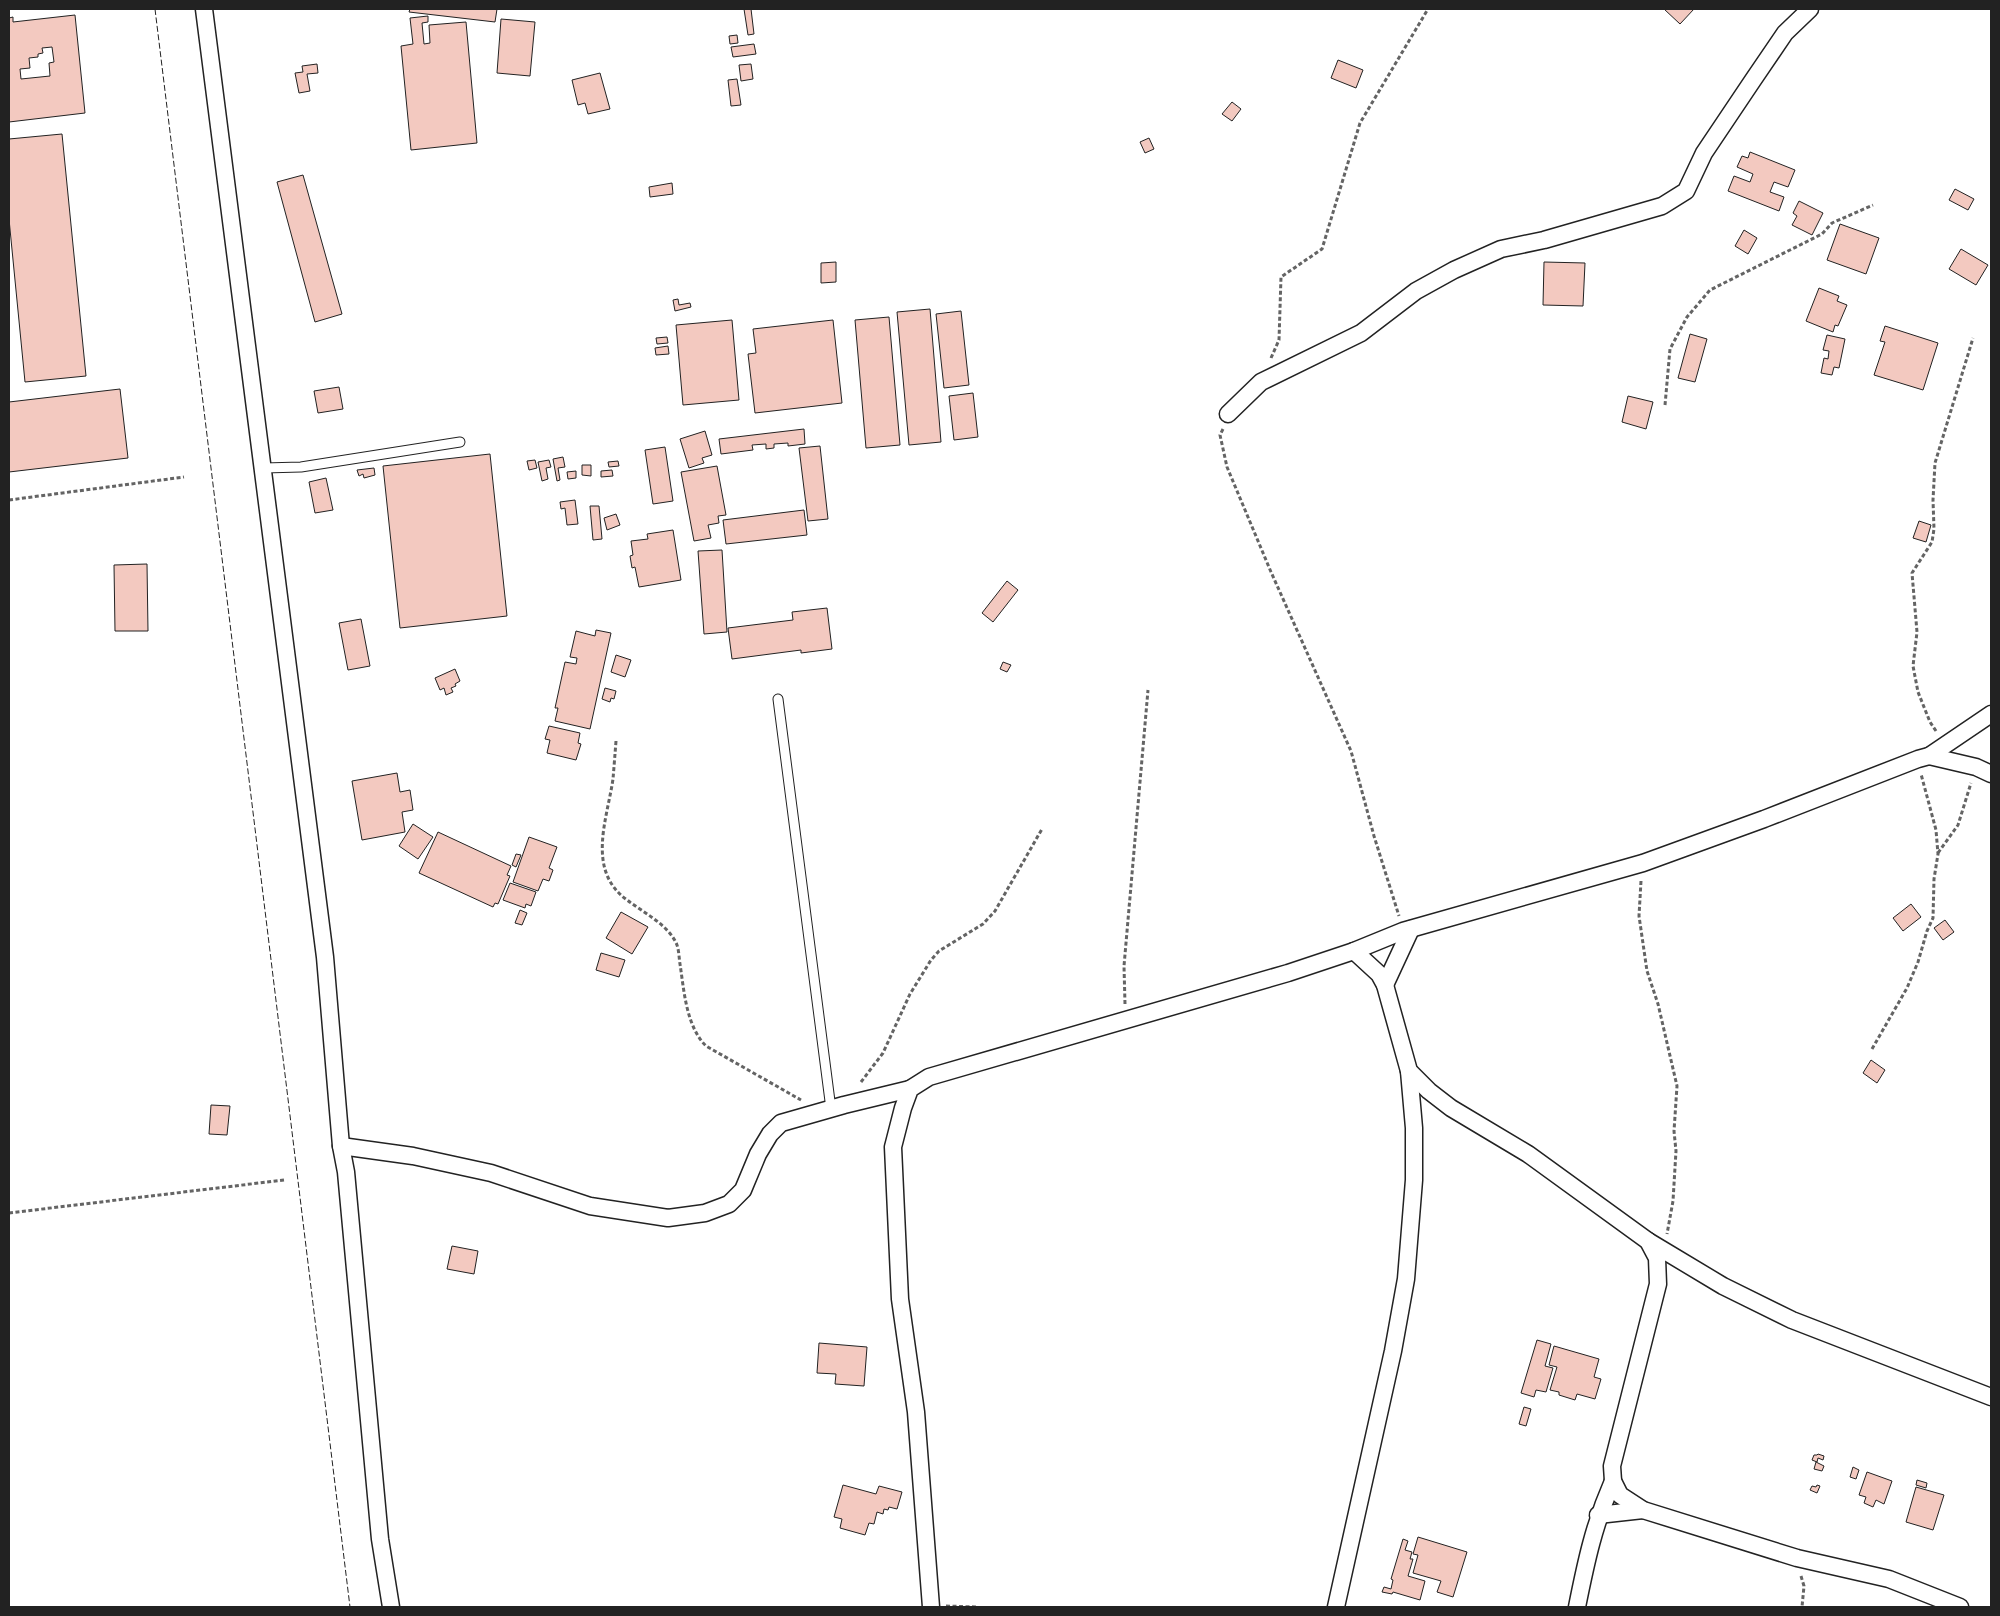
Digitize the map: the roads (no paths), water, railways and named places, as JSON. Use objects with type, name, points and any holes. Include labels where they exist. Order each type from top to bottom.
[{"type":"street","points":[[204,9],[325,956],[341,1146],[347,1182],[380,1539],[391,1607]]},
{"type":"street","points":[[1228,414],[1261,382],[1361,333],[1416,292],[1454,270],[1500,249],[1544,240],[1662,206],[1686,191],[1704,153],[1785,33],[1810,9]]},
{"type":"street","points":[[341,1146],[413,1156],[491,1173],[590,1206],[668,1218],[705,1213],[729,1204],[743,1190],[758,1154],[770,1134],[781,1123],[910,1089],[929,1077],[1288,973],[1354,951],[1407,930],[1643,863],[1924,758],[1946,746],[1991,714]]},
{"type":"street","points":[[1924,758],[1984,770]]},
{"type":"street","points":[[1384,985],[1407,930]]},
{"type":"street","points":[[1336,1607],[1393,1351],[1406,1278],[1414,1180],[1414,1128],[1409,1071],[1384,985],[1379,974],[1354,951]]},
{"type":"street","points":[[1409,1071],[1428,1091],[1451,1108],[1528,1154],[1648,1241],[1723,1286],[1792,1320],[1991,1397]]},
{"type":"street","points":[[910,1089],[893,1147],[900,1299],[916,1412],[931,1606]]},
{"type":"street","points":[[1648,1241],[1657,1258],[1658,1284],[1612,1466],[1613,1481],[1620,1495],[1643,1510],[1797,1558],[1889,1579],[1960,1607]]},
{"type":"street","points":[[1577,1607],[1587,1555],[1598,1514],[1613,1481]]},
{"type":"street","points":[[1598,1514],[1643,1510]]},
{"type":"lane","points":[[264,468],[301,467],[460,442]]},
{"type":"lane","points":[[778,699],[826,1110]]}]
